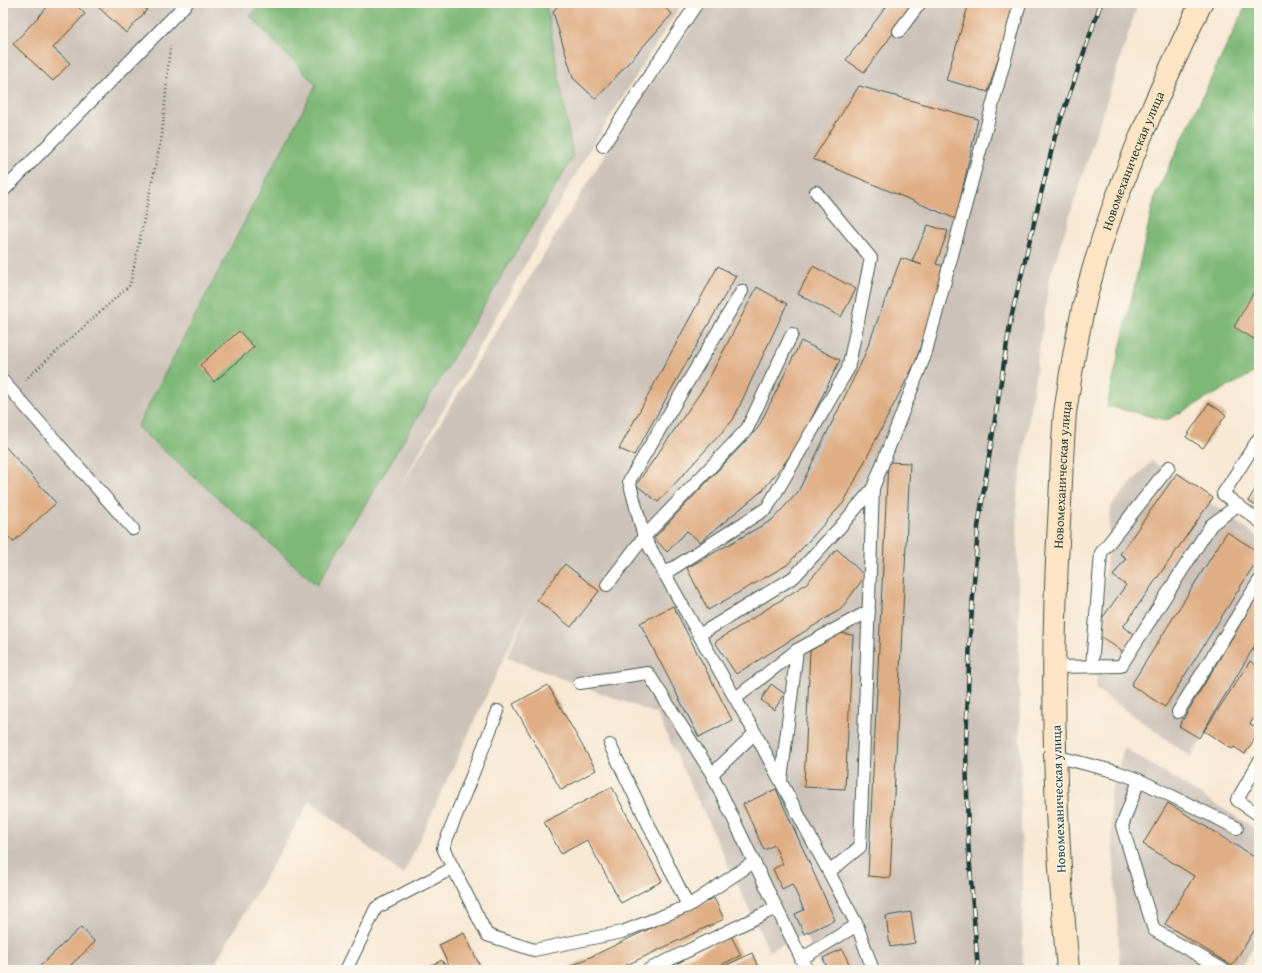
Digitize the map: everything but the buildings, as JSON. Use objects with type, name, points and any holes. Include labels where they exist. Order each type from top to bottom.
[{"type":"main road","name":"Новомеханическая улица","points":[[1068,970],[1058,827],[1055,756],[1054,667],[1056,572],[1066,410],[1076,344],[1089,286],[1105,232],[1118,195],[1147,125],[1201,3]]},
{"type":"lane","points":[[3,191],[187,3]]},
{"type":"lane","points":[[603,146],[697,3]]},
{"type":"lane","points":[[899,32],[920,3]]},
{"type":"lane","points":[[829,872],[860,847],[873,488],[924,355],[1020,3]]},
{"type":"lane","points":[[664,574],[767,508],[848,370],[871,258],[816,192]]},
{"type":"lane","points":[[742,291],[629,482],[644,537],[698,635],[756,733],[781,780],[856,925],[873,970]]},
{"type":"lane","points":[[607,585],[644,537],[747,429],[792,334]]},
{"type":"lane","points":[[3,381],[133,529]]},
{"type":"lane","points":[[1259,438],[1223,494],[1259,521]]},
{"type":"lane","points":[[1092,666],[1101,553],[1169,467]]},
{"type":"lane","points":[[698,635],[794,577],[841,526],[873,488]]},
{"type":"lane","points":[[1054,667],[1121,666],[1211,525],[1238,505]]},
{"type":"lane","points":[[1178,712],[1259,581]]},
{"type":"lane","points":[[736,698],[797,650],[869,611]]},
{"type":"lane","points":[[781,780],[797,650]]},
{"type":"lane","points":[[580,683],[648,673],[712,774],[807,970]]},
{"type":"lane","points":[[498,710],[443,848],[487,935],[534,950],[622,932],[688,906],[754,862]]},
{"type":"lane","points":[[712,774],[756,733]]},
{"type":"lane","points":[[610,744],[688,906]]},
{"type":"lane","points":[[1055,756],[1117,772],[1139,780],[1237,828]]},
{"type":"lane","points":[[1259,762],[1237,800],[1259,815]]},
{"type":"lane","points":[[1139,780],[1122,826],[1154,930],[1224,970]]},
{"type":"lane","points":[[346,970],[376,908],[453,868]]},
{"type":"lane","points":[[1058,970],[1062,891]]},
{"type":"lane","points":[[648,970],[776,908]]},
{"type":"lane","points":[[801,959],[856,925]]},
{"type":"path","points":[[12,392],[130,284],[162,135],[173,17]]},
{"type":"shaded area","points":[[3,3],[682,3],[590,149],[395,496],[634,108],[709,3],[1138,3],[1050,277],[1017,497],[1023,970],[823,970],[804,934],[769,951],[657,714],[507,658],[531,600],[403,875],[310,801],[211,970],[3,970]]},
{"type":"shaded area","points":[[1152,461],[1259,538],[1259,653],[1191,757],[1096,689],[1111,506]]},
{"type":"shaded area","points":[[1124,748],[1259,831],[1259,938],[1239,970],[1120,970],[1110,796]]},
{"type":"green space","points":[[262,3],[546,3],[573,157],[317,585],[137,427],[316,85],[250,16]]},
{"type":"green space","points":[[1247,3],[1259,3],[1259,370],[1167,420],[1107,406],[1155,196]]},
{"type":"railway","points":[[978,970],[968,841],[966,744],[970,637],[978,527],[1011,318],[1055,136],[1101,3]]}]
